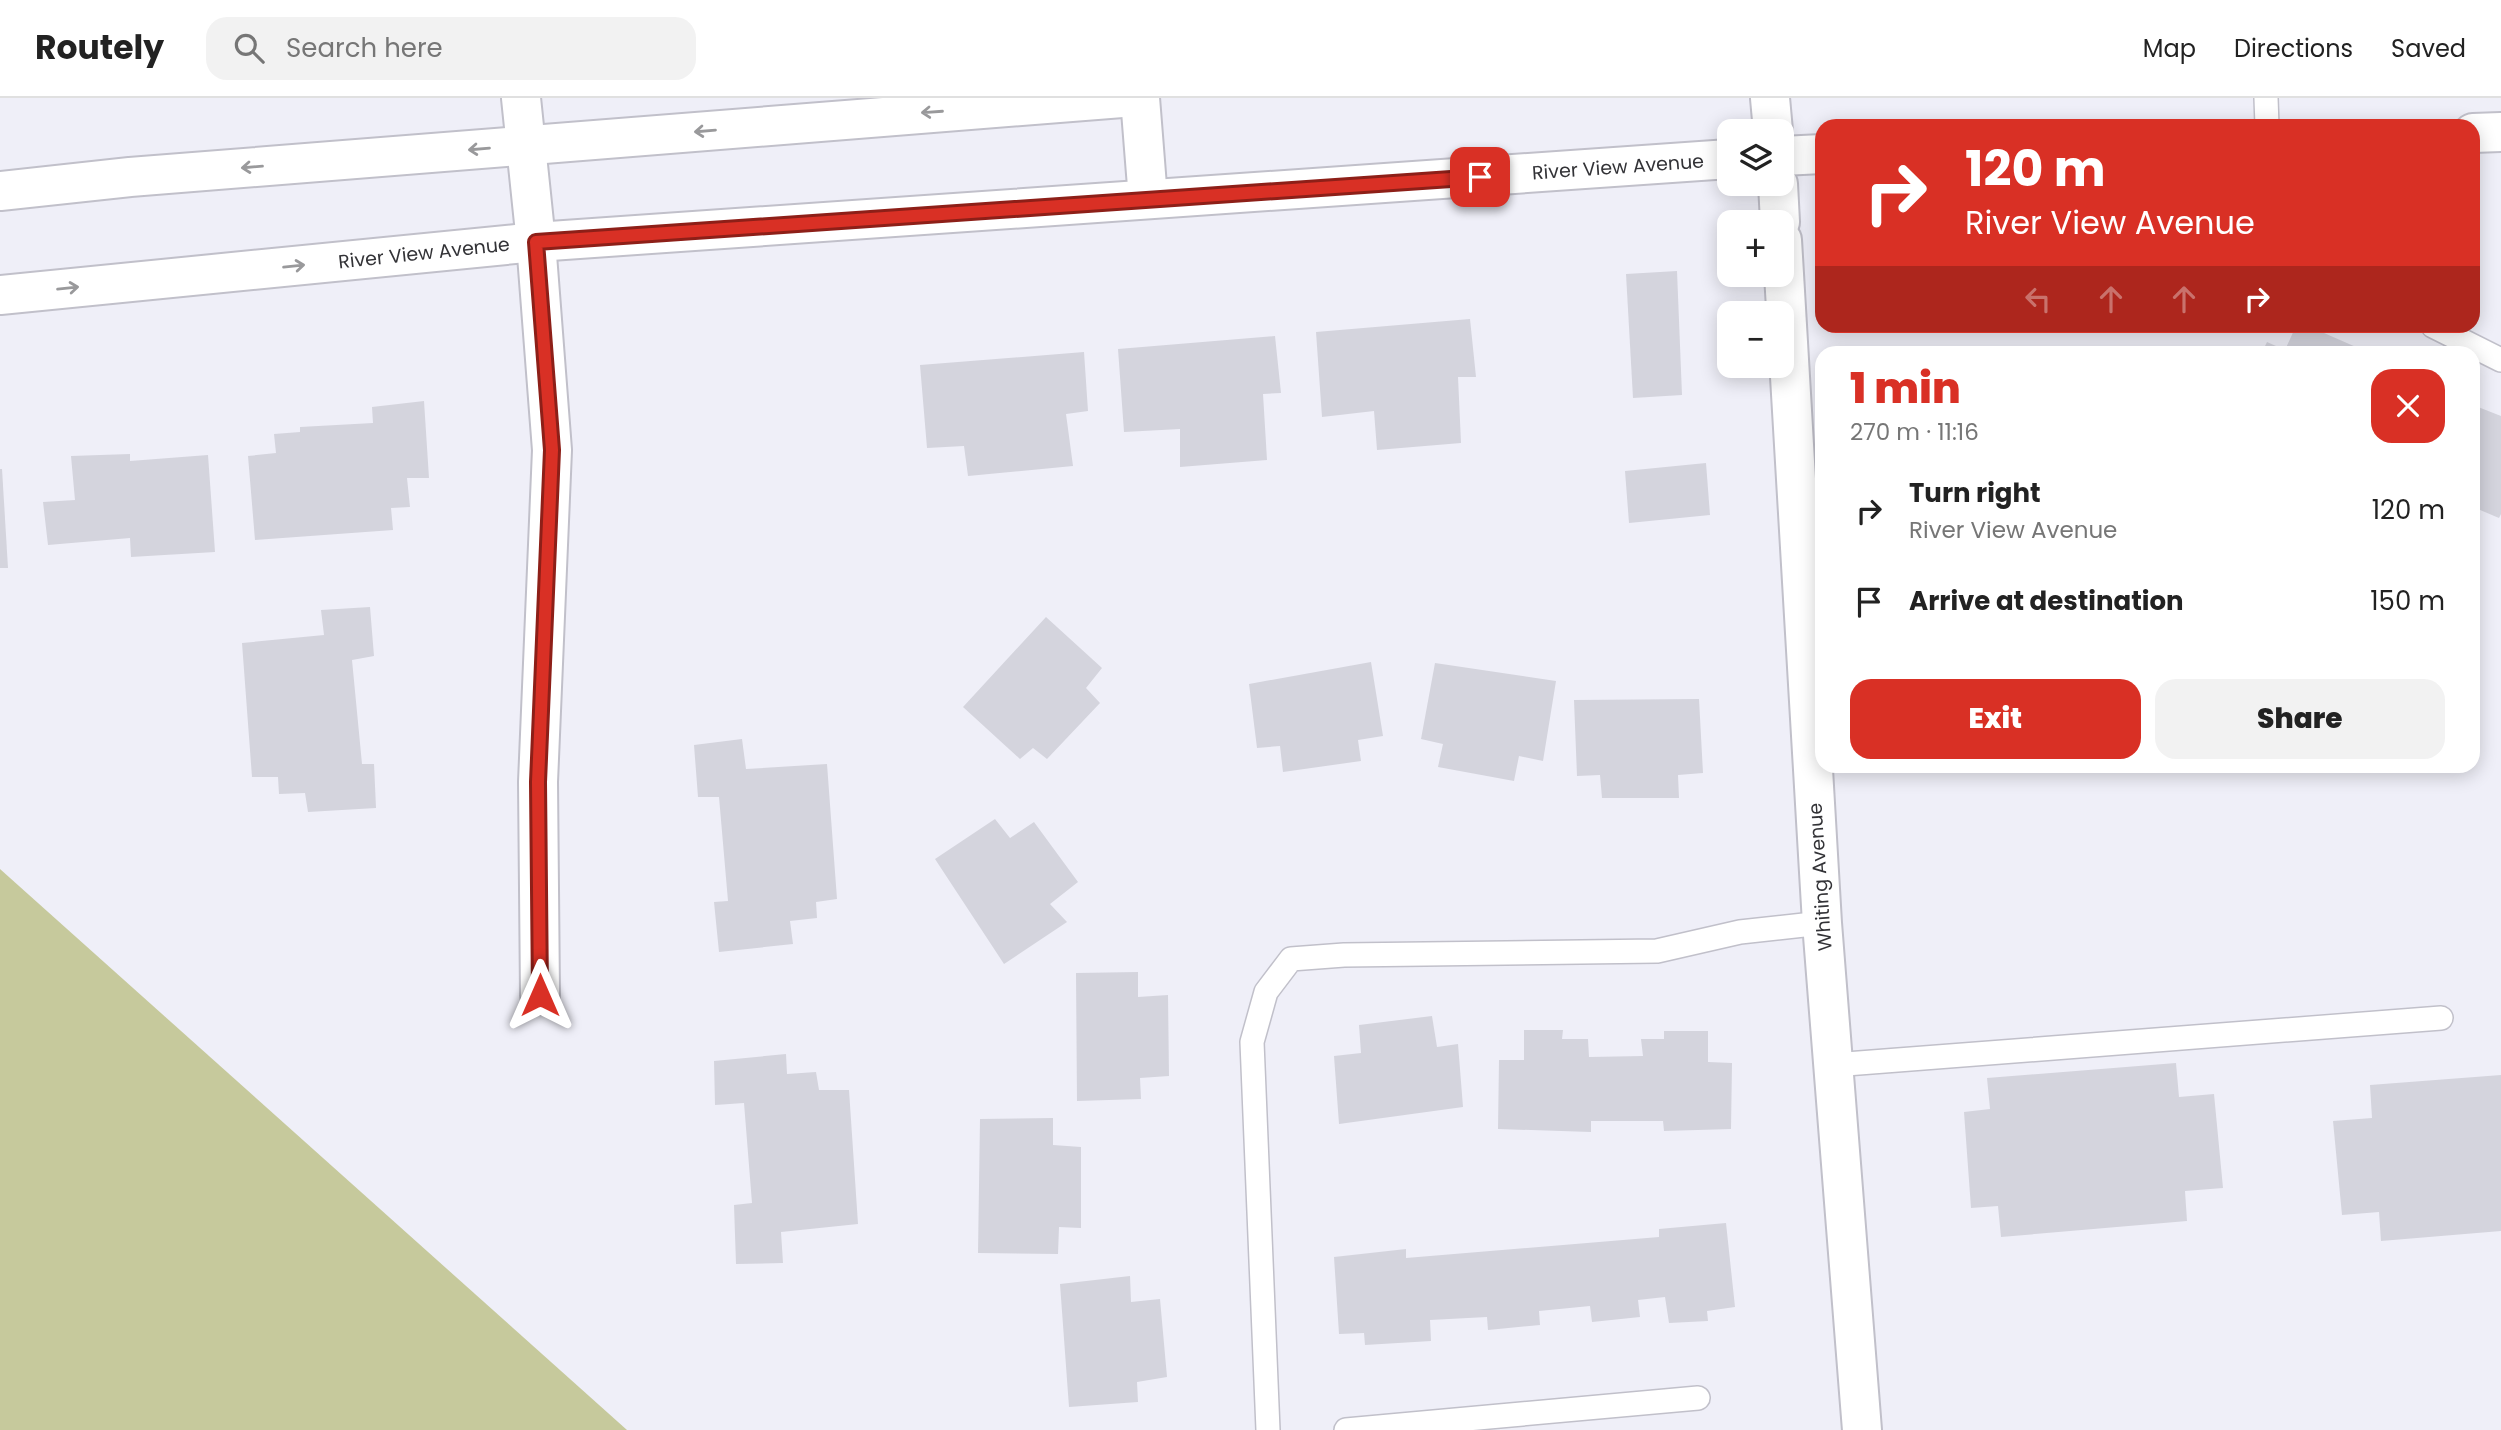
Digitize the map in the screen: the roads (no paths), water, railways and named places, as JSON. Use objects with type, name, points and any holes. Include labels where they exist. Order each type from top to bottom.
[{"type":"main road","points":[[522,98],[552,450],[538,782],[540,995]]},
{"type":"main road","points":[[0,191],[130,177],[1122,98]]},
{"type":"main road","points":[[1140,98],[1147,200]]},
{"type":"main road","points":[[1770,98],[1772,119]]},
{"type":"main road","points":[[2480,133],[2501,132]]},
{"type":"main road","points":[[1794,156],[1815,155]]},
{"type":"main road","name":"River View Avenue","points":[[0,295],[536,242],[1717,160]]},
{"type":"main road","name":"Whiting Avenue","points":[[1785,287],[1822,923],[1861,1430]]},
{"type":"lane","points":[[2266,98],[2267,119]]},
{"type":"lane","points":[[2447,333],[2473,346]]},
{"type":"lane","points":[[2480,350],[2501,360]]},
{"type":"lane","points":[[1268,1430],[1252,1042],[1266,992],[1291,959],[1358,955],[1657,951],[1740,932],[1822,923]]},
{"type":"lane","points":[[1833,1065],[2441,1018]]},
{"type":"lane","points":[[1346,1430],[1698,1398]]}]
